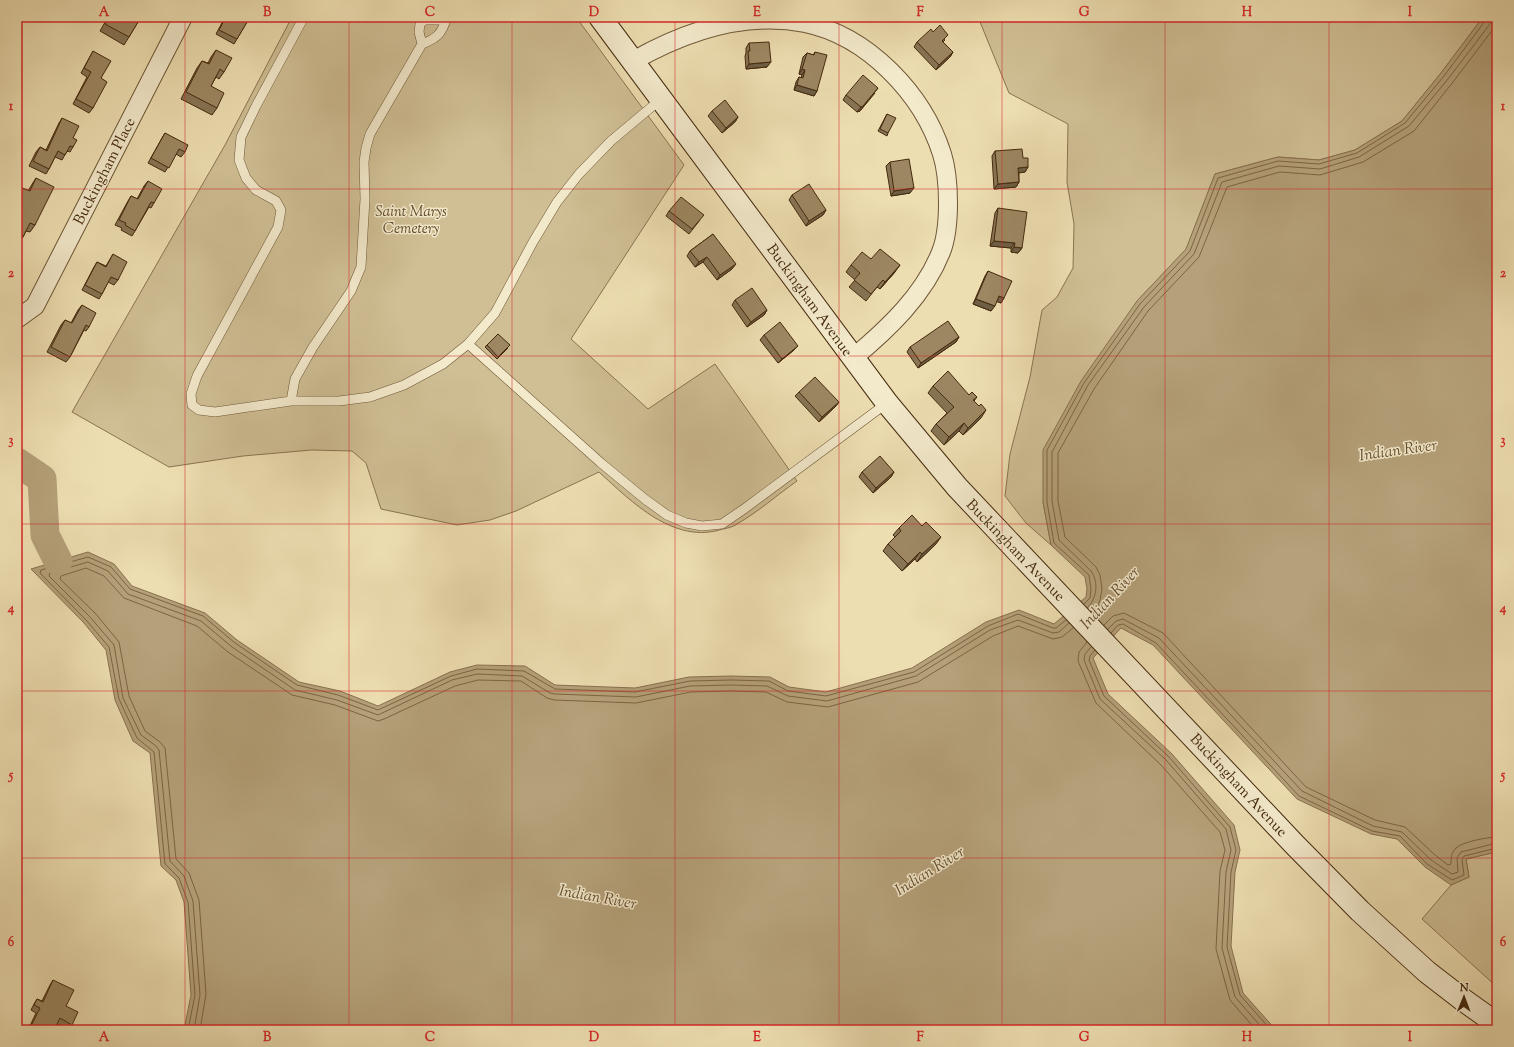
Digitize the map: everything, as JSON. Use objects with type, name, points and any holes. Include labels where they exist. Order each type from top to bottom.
[{"type":"main road","name":"Buckingham Avenue","points":[[600,17],[887,403],[957,487],[1294,844],[1360,911],[1428,972],[1497,1024]]},
{"type":"street","name":"Buckingham Place","points":[[17,319],[35,306],[183,17]]},
{"type":"street","points":[[633,61],[654,49],[690,35],[726,24],[766,19],[805,23],[831,32],[854,43],[876,58],[896,77],[914,98],[930,123],[942,154],[948,180],[947,229],[942,250],[934,269],[922,288],[901,314],[871,344],[853,358]]},
{"type":"lane","points":[[304,17],[241,137],[239,160],[246,178],[256,190],[276,201],[281,210],[281,217],[278,227],[197,376],[191,394],[192,405],[199,410],[215,412],[291,401],[339,401],[370,397],[404,385],[443,364],[468,344],[495,313],[533,242],[557,202],[578,174],[611,141],[661,99]]},
{"type":"lane","points":[[291,401],[295,379],[313,347],[351,292],[361,267],[365,199],[364,162],[370,134],[422,44],[434,40],[442,32],[446,18],[424,20],[420,24],[419,32],[422,44]]},
{"type":"lane","points":[[468,344],[601,463],[646,500],[667,515],[686,523],[702,526],[722,524],[887,403]]},
{"type":"green space","name":"Saint Marys Cemetery","points":[[292,17],[576,17],[684,165],[571,339],[648,409],[715,364],[797,481],[760,509],[732,527],[705,532],[688,531],[671,526],[655,518],[625,496],[599,472],[516,511],[490,520],[457,525],[381,509],[366,463],[352,451],[312,450],[243,456],[169,467],[72,412],[225,145]]},
{"type":"green space","points":[[978,17],[1483,17],[1441,73],[1402,121],[1355,150],[1319,160],[1278,157],[1215,174],[1186,250],[1137,301],[1043,502],[1051,545],[1026,523],[1005,496],[1010,454],[1030,377],[1042,310],[1057,297],[1073,268],[1074,224],[1067,182],[1068,124],[1009,93]]},
{"type":"green space","points":[[1497,850],[1497,987],[1422,919],[1451,885],[1469,877],[1466,859],[1496,852]]},
{"type":"water","name":"Indian River","points":[[1483,17],[1497,17],[1496,852],[1466,859],[1469,877],[1451,885],[1425,867],[1397,839],[1371,834],[1297,799],[1153,645],[1121,628],[1093,658],[1108,694],[1172,754],[1234,825],[1240,850],[1235,872],[1231,946],[1243,993],[1276,1030],[184,1030],[191,995],[184,902],[176,880],[161,866],[150,753],[133,741],[115,700],[106,650],[84,623],[31,569],[88,552],[114,564],[132,586],[205,613],[237,640],[299,682],[340,691],[378,706],[450,672],[477,665],[525,666],[555,685],[635,688],[689,677],[770,677],[789,687],[826,692],[912,668],[986,622],[1019,610],[1054,624],[1086,597],[1087,589],[1085,577],[1051,545],[1043,502],[1043,450],[1081,381],[1137,301],[1186,249],[1215,174],[1278,157],[1319,160],[1355,150],[1402,121],[1441,73]]},
{"type":"building","points":[[109,17],[141,17],[129,37],[105,24]]},
{"type":"building","points":[[226,17],[250,17],[237,39],[219,30]]},
{"type":"building","points":[[940,25],[948,35],[942,41],[953,52],[939,65],[917,42],[931,29],[933,32]]},
{"type":"building","points":[[769,42],[771,62],[749,64],[749,43]]},
{"type":"building","points":[[216,50],[232,58],[224,72],[220,69],[211,86],[224,93],[217,108],[186,92],[202,61],[209,64]]},
{"type":"building","points":[[93,51],[111,61],[101,78],[107,82],[93,108],[76,99],[91,72],[84,68]]},
{"type":"building","points":[[815,52],[827,55],[817,91],[797,85],[799,77],[803,78],[805,70],[802,69],[807,53],[814,55]]},
{"type":"building","points":[[863,75],[878,88],[861,107],[846,95]]},
{"type":"building","points":[[725,100],[738,117],[726,128],[712,111]]},
{"type":"building","points":[[887,114],[896,118],[888,133],[880,129]]},
{"type":"building","points":[[62,118],[79,126],[73,138],[77,140],[73,147],[70,146],[65,155],[58,151],[49,169],[33,161],[40,147],[47,151]]},
{"type":"building","points":[[165,133],[188,145],[185,152],[179,149],[169,168],[151,158]]},
{"type":"building","points":[[1022,149],[1023,158],[1028,158],[1028,167],[1018,168],[1019,182],[998,184],[995,151]]},
{"type":"building","points":[[909,159],[914,188],[894,191],[890,162]]},
{"type":"building","points":[[36,178],[54,187],[35,225],[30,223],[23,237],[17,234],[17,199],[22,188],[30,191]]},
{"type":"building","points":[[148,181],[162,189],[154,203],[151,202],[135,231],[125,225],[126,223],[119,220],[131,196],[138,199]]},
{"type":"building","points":[[809,184],[826,210],[809,221],[792,195]]},
{"type":"building","points":[[681,197],[704,215],[692,229],[669,211]]},
{"type":"building","points":[[998,208],[1027,212],[1022,248],[1014,247],[1015,243],[994,241]]},
{"type":"building","points":[[713,234],[736,264],[720,275],[707,257],[699,262],[690,251]]},
{"type":"building","points":[[880,249],[900,265],[885,282],[883,280],[871,294],[854,280],[860,273],[851,265],[862,252],[871,259]]},
{"type":"building","points":[[113,254],[127,262],[118,280],[111,277],[102,294],[85,285],[97,262],[106,267]]},
{"type":"building","points":[[988,271],[1012,281],[1004,298],[999,296],[995,306],[976,299]]},
{"type":"building","points":[[752,288],[767,310],[751,322],[735,300]]},
{"type":"building","points":[[82,305],[96,313],[89,327],[86,325],[70,357],[51,347],[65,320],[72,323]]},
{"type":"building","points":[[948,321],[959,337],[921,363],[910,347]]},
{"type":"building","points":[[780,322],[798,346],[782,359],[764,335]]},
{"type":"building","points":[[498,334],[510,345],[498,357],[487,345]]},
{"type":"building","points":[[948,371],[969,395],[972,392],[977,397],[973,400],[979,406],[981,404],[986,410],[968,428],[964,423],[949,437],[936,424],[954,407],[933,386]]},
{"type":"building","points":[[815,377],[839,402],[822,417],[799,392]]},
{"type":"building","points":[[880,456],[894,472],[876,488],[862,472]]},
{"type":"building","points":[[912,515],[922,526],[926,522],[941,537],[922,554],[920,552],[908,564],[888,544],[901,531],[899,528]]},
{"type":"building","points":[[53,980],[74,990],[66,1006],[78,1012],[72,1025],[60,1018],[54,1030],[29,1030],[40,1008],[34,1005],[37,999],[43,1002]]},
{"type":"waterway","points":[[17,462],[42,479],[45,535],[58,561]]}]
